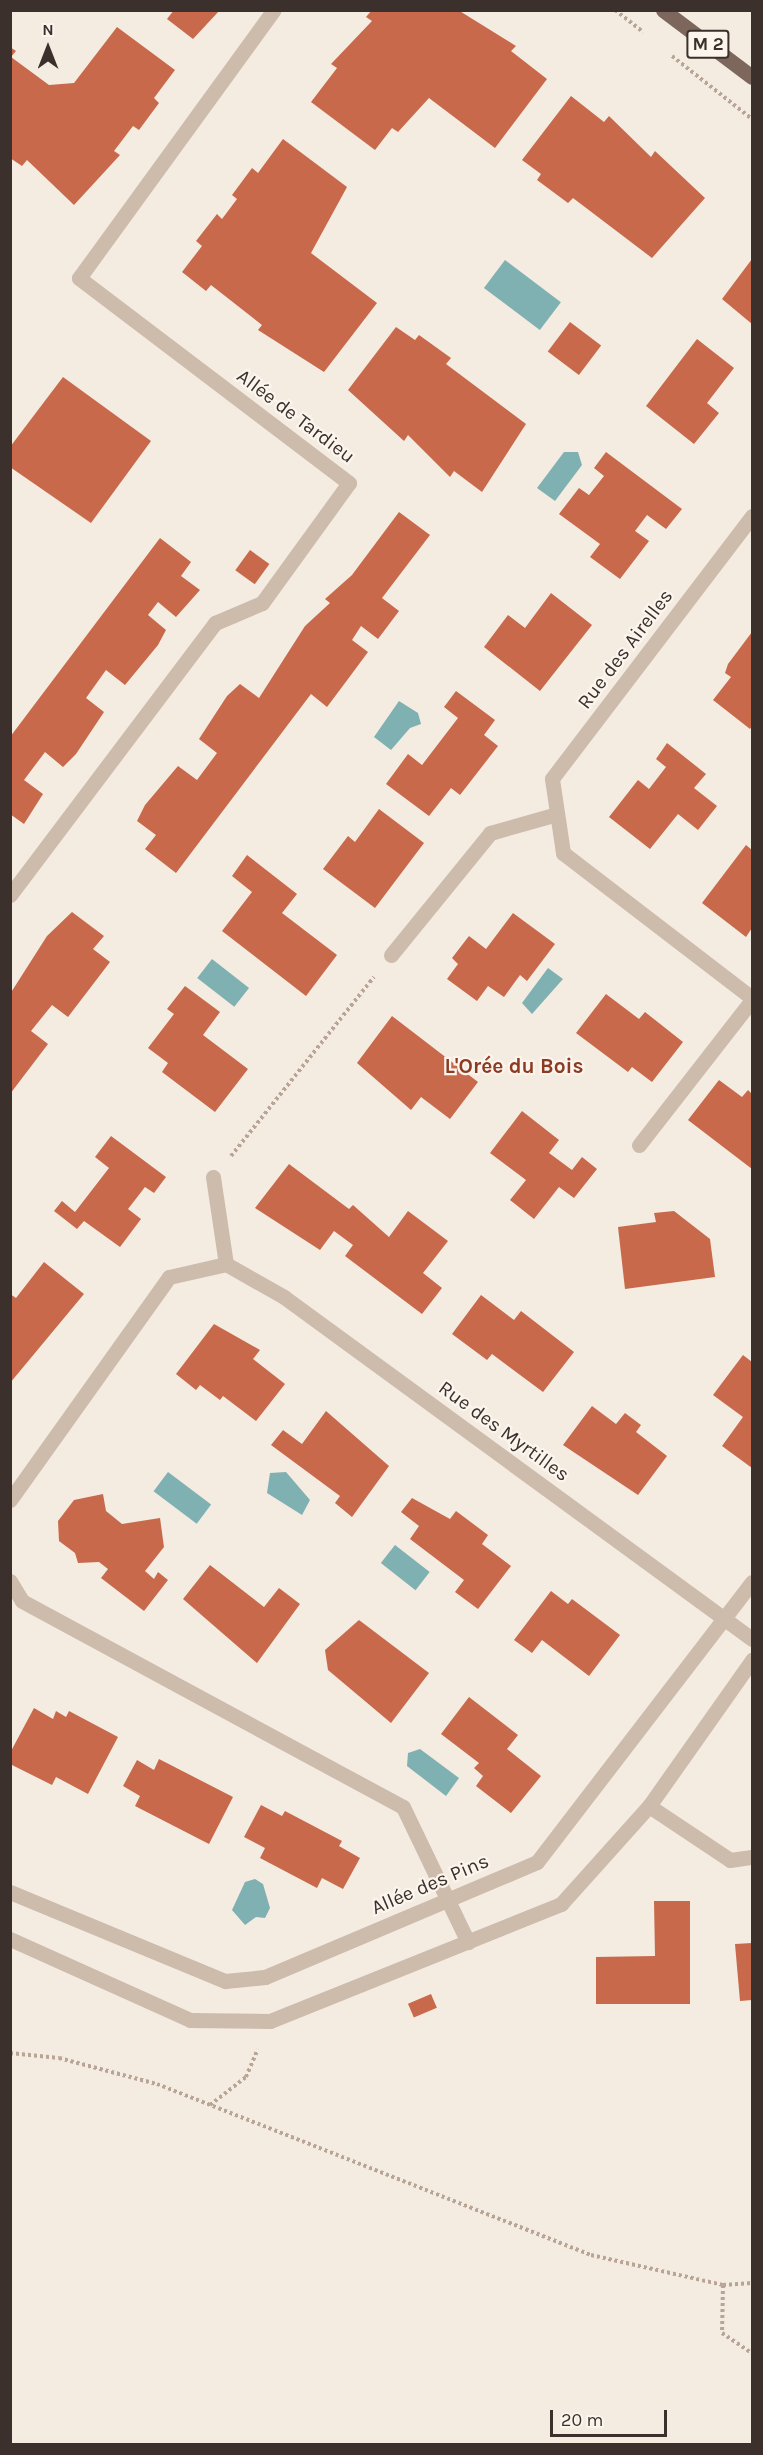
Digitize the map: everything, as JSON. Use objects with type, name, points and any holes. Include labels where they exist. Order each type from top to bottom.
[{"type":"main road","name":"M 2","points":[[663,10],[753,78]]},
{"type":"street","name":"Allée de Tardieu","points":[[10,895],[215,623],[262,603],[349,483],[79,278],[274,10]]},
{"type":"street","name":"Rue des Airelles","points":[[639,1145],[753,999],[563,853],[553,815],[552,779],[753,516]]},
{"type":"street","points":[[391,955],[490,832],[553,815]]},
{"type":"street","points":[[10,1500],[169,1277],[226,1264],[213,1178]]},
{"type":"street","name":"Rue des Myrtilles","points":[[226,1264],[284,1297],[753,1639]]},
{"type":"street","points":[[10,1581],[22,1601],[403,1807],[468,1942]]},
{"type":"street","name":"Allée des Pins","points":[[10,1892],[225,1981],[265,1977],[537,1862],[753,1582]]},
{"type":"street","points":[[10,1939],[190,2020],[270,2021],[561,1904],[649,1806],[753,1660]]},
{"type":"street","points":[[649,1806],[730,1860],[753,1857]]},
{"type":"path","points":[[615,10],[652,40]]},
{"type":"path","points":[[661,47],[753,119]]},
{"type":"path","points":[[213,1178],[391,955]]},
{"type":"path","points":[[210,2105],[246,2077],[270,2021]]},
{"type":"path","points":[[10,2054],[59,2058],[210,2105],[591,2255],[723,2285],[753,2283]]},
{"type":"path","points":[[723,2285],[722,2333],[753,2353]]},
{"type":"water","points":[[505,260],[561,302],[540,330],[484,288]]},
{"type":"water","points":[[564,452],[578,452],[582,465],[555,501],[537,488]]},
{"type":"water","points":[[399,701],[418,713],[421,724],[410,728],[391,750],[374,737]]},
{"type":"water","points":[[212,959],[249,988],[234,1007],[197,978]]},
{"type":"water","points":[[548,968],[563,979],[532,1014],[522,1003]]},
{"type":"water","points":[[168,1472],[211,1504],[197,1524],[154,1491]]},
{"type":"water","points":[[286,1472],[310,1500],[302,1515],[267,1493],[270,1473]]},
{"type":"water","points":[[395,1545],[430,1572],[416,1590],[381,1563]]},
{"type":"water","points":[[420,1749],[459,1778],[446,1796],[407,1766],[408,1753]]},
{"type":"water","points":[[255,1879],[263,1884],[270,1908],[265,1918],[256,1917],[245,1925],[232,1910],[245,1882]]},
{"type":"building","points":[[174,10],[220,10],[193,39],[167,19]]},
{"type":"building","points":[[372,10],[458,10],[516,46],[511,51],[547,79],[495,148],[429,98],[398,132],[392,128],[375,150],[311,102],[337,68],[331,64],[372,21],[366,17]]},
{"type":"building","points":[[117,27],[175,70],[154,98],[159,103],[139,130],[133,126],[114,151],[120,155],[74,205],[27,160],[22,166],[10,158],[10,47],[16,51],[11,57],[49,85],[74,83]]},
{"type":"building","points":[[571,96],[604,122],[609,116],[651,157],[655,151],[705,198],[652,258],[573,198],[568,203],[537,180],[541,174],[522,160]]},
{"type":"building","points":[[283,139],[347,187],[311,253],[377,303],[324,372],[258,330],[262,325],[211,285],[206,291],[182,272],[202,246],[196,241],[217,214],[222,219],[237,199],[232,195],[252,168],[258,173]]},
{"type":"building","points":[[752,259],[752,324],[722,299]]},
{"type":"building","points":[[570,322],[601,345],[579,375],[548,352]]},
{"type":"building","points":[[396,327],[415,340],[419,335],[451,358],[446,364],[526,424],[482,492],[454,471],[450,477],[408,435],[404,441],[348,390]]},
{"type":"building","points":[[697,339],[734,368],[707,403],[719,413],[694,444],[646,406]]},
{"type":"building","points":[[63,377],[151,441],[91,523],[10,467],[10,447]]},
{"type":"building","points":[[606,452],[682,509],[666,529],[647,515],[635,531],[649,541],[620,579],[590,557],[600,544],[559,514],[579,488],[589,495],[604,476],[594,468]]},
{"type":"building","points":[[399,512],[430,535],[382,598],[399,611],[378,639],[361,626],[352,640],[368,652],[348,679],[327,707],[311,694],[176,873],[145,849],[156,835],[137,821],[145,805],[178,766],[197,780],[217,753],[199,739],[227,696],[240,684],[259,698],[305,626],[330,603],[325,599],[352,575]]},
{"type":"building","points":[[160,538],[191,562],[181,576],[200,590],[176,617],[158,602],[148,615],[166,630],[158,645],[125,685],[106,670],[86,698],[104,712],[76,754],[63,767],[45,752],[24,780],[43,794],[24,824],[10,814],[10,737]]},
{"type":"building","points":[[250,550],[269,564],[255,584],[235,570]]},
{"type":"building","points":[[551,593],[592,625],[540,691],[484,647],[508,615],[525,628]]},
{"type":"building","points":[[752,632],[752,726],[750,729],[713,700],[731,677],[725,673],[728,664]]},
{"type":"building","points":[[456,691],[495,720],[484,735],[498,746],[460,795],[451,788],[429,816],[386,784],[408,754],[422,765],[458,718],[444,707]]},
{"type":"building","points":[[667,743],[706,774],[694,788],[717,806],[698,830],[678,814],[650,849],[609,817],[638,780],[649,789],[666,767],[656,759]]},
{"type":"building","points":[[379,809],[424,843],[375,908],[323,869],[348,836],[355,842]]},
{"type":"building","points":[[746,845],[752,850],[752,928],[746,937],[702,903]]},
{"type":"building","points":[[247,855],[297,894],[282,913],[337,955],[306,996],[222,931],[252,892],[232,876]]},
{"type":"building","points":[[72,912],[104,936],[93,949],[110,962],[68,1017],[52,1005],[31,1031],[48,1044],[10,1094],[10,994],[47,936]]},
{"type":"building","points":[[513,913],[555,944],[527,981],[520,975],[504,997],[488,986],[477,1001],[447,979],[458,964],[452,958],[469,936],[486,949]]},
{"type":"building","points":[[185,986],[220,1012],[203,1035],[248,1069],[215,1112],[162,1072],[168,1063],[148,1048],[174,1014],[167,1009]]},
{"type":"building","points":[[606,994],[639,1019],[645,1012],[683,1042],[652,1082],[632,1067],[628,1072],[576,1033]]},
{"type":"building","points":[[392,1016],[478,1082],[450,1119],[421,1097],[411,1110],[357,1063]]},
{"type":"building","points":[[719,1080],[742,1097],[748,1090],[752,1094],[752,1169],[688,1120]]},
{"type":"building","points":[[522,1111],[559,1140],[549,1153],[572,1170],[582,1157],[597,1169],[574,1198],[559,1187],[534,1219],[510,1200],[526,1180],[490,1153]]},
{"type":"building","points":[[111,1136],[166,1177],[154,1193],[145,1187],[128,1209],[141,1219],[120,1247],[84,1221],[77,1229],[54,1211],[62,1201],[75,1212],[109,1168],[95,1157]]},
{"type":"building","points":[[289,1164],[349,1209],[353,1205],[389,1237],[408,1211],[448,1241],[423,1273],[442,1288],[422,1314],[345,1256],[353,1245],[334,1231],[320,1250],[255,1208]]},
{"type":"building","points":[[674,1211],[710,1239],[715,1277],[625,1289],[618,1227],[656,1222],[654,1213]]},
{"type":"building","points":[[44,1262],[84,1294],[10,1383],[10,1294],[16,1298]]},
{"type":"building","points":[[481,1295],[514,1320],[521,1311],[574,1352],[543,1392],[492,1354],[487,1360],[452,1334]]},
{"type":"building","points":[[214,1324],[260,1350],[253,1359],[285,1384],[256,1421],[223,1396],[220,1400],[200,1385],[196,1390],[176,1374]]},
{"type":"building","points":[[743,1355],[752,1362],[752,1468],[722,1446],[743,1417],[713,1395]]},
{"type":"building","points":[[592,1406],[616,1424],[625,1413],[641,1425],[636,1432],[667,1456],[638,1495],[563,1445]]},
{"type":"building","points":[[326,1411],[389,1466],[352,1517],[335,1503],[340,1496],[271,1445],[283,1430],[302,1444]]},
{"type":"building","points":[[103,1494],[106,1511],[122,1524],[160,1518],[164,1547],[145,1571],[154,1579],[158,1572],[168,1580],[144,1611],[101,1578],[108,1569],[99,1562],[78,1563],[75,1553],[59,1541],[58,1521],[74,1500]]},
{"type":"building","points":[[412,1498],[450,1519],[456,1511],[488,1535],[482,1544],[511,1566],[478,1609],[455,1592],[464,1580],[410,1539],[419,1526],[401,1512]]},
{"type":"building","points":[[210,1565],[264,1607],[279,1588],[300,1604],[257,1663],[183,1599]]},
{"type":"building","points":[[551,1591],[568,1604],[572,1599],[620,1635],[589,1676],[542,1640],[532,1653],[514,1640]]},
{"type":"building","points":[[359,1620],[429,1673],[391,1723],[328,1670],[325,1650]]},
{"type":"building","points":[[469,1697],[518,1735],[507,1749],[541,1776],[511,1813],[476,1786],[483,1776],[474,1768],[479,1763],[441,1734]]},
{"type":"building","points":[[34,1708],[53,1719],[56,1711],[66,1717],[69,1711],[118,1737],[88,1794],[56,1777],[52,1785],[10,1764],[10,1753]]},
{"type":"building","points":[[159,1759],[233,1797],[209,1844],[135,1806],[140,1796],[123,1786],[137,1760],[154,1770]]},
{"type":"building","points":[[261,1805],[282,1816],[285,1811],[342,1841],[339,1846],[360,1858],[343,1889],[322,1878],[317,1888],[260,1858],[265,1848],[244,1837]]},
{"type":"building","points":[[654,1901],[690,1901],[690,2004],[596,2004],[596,1957],[655,1956]]},
{"type":"building","points":[[752,1943],[752,2000],[740,2001],[735,1944]]},
{"type":"building","points":[[431,1994],[437,2008],[414,2018],[408,2004]]},
{"type":"district","name":"L'Orée du Bois","points":[[514,1066]]}]
